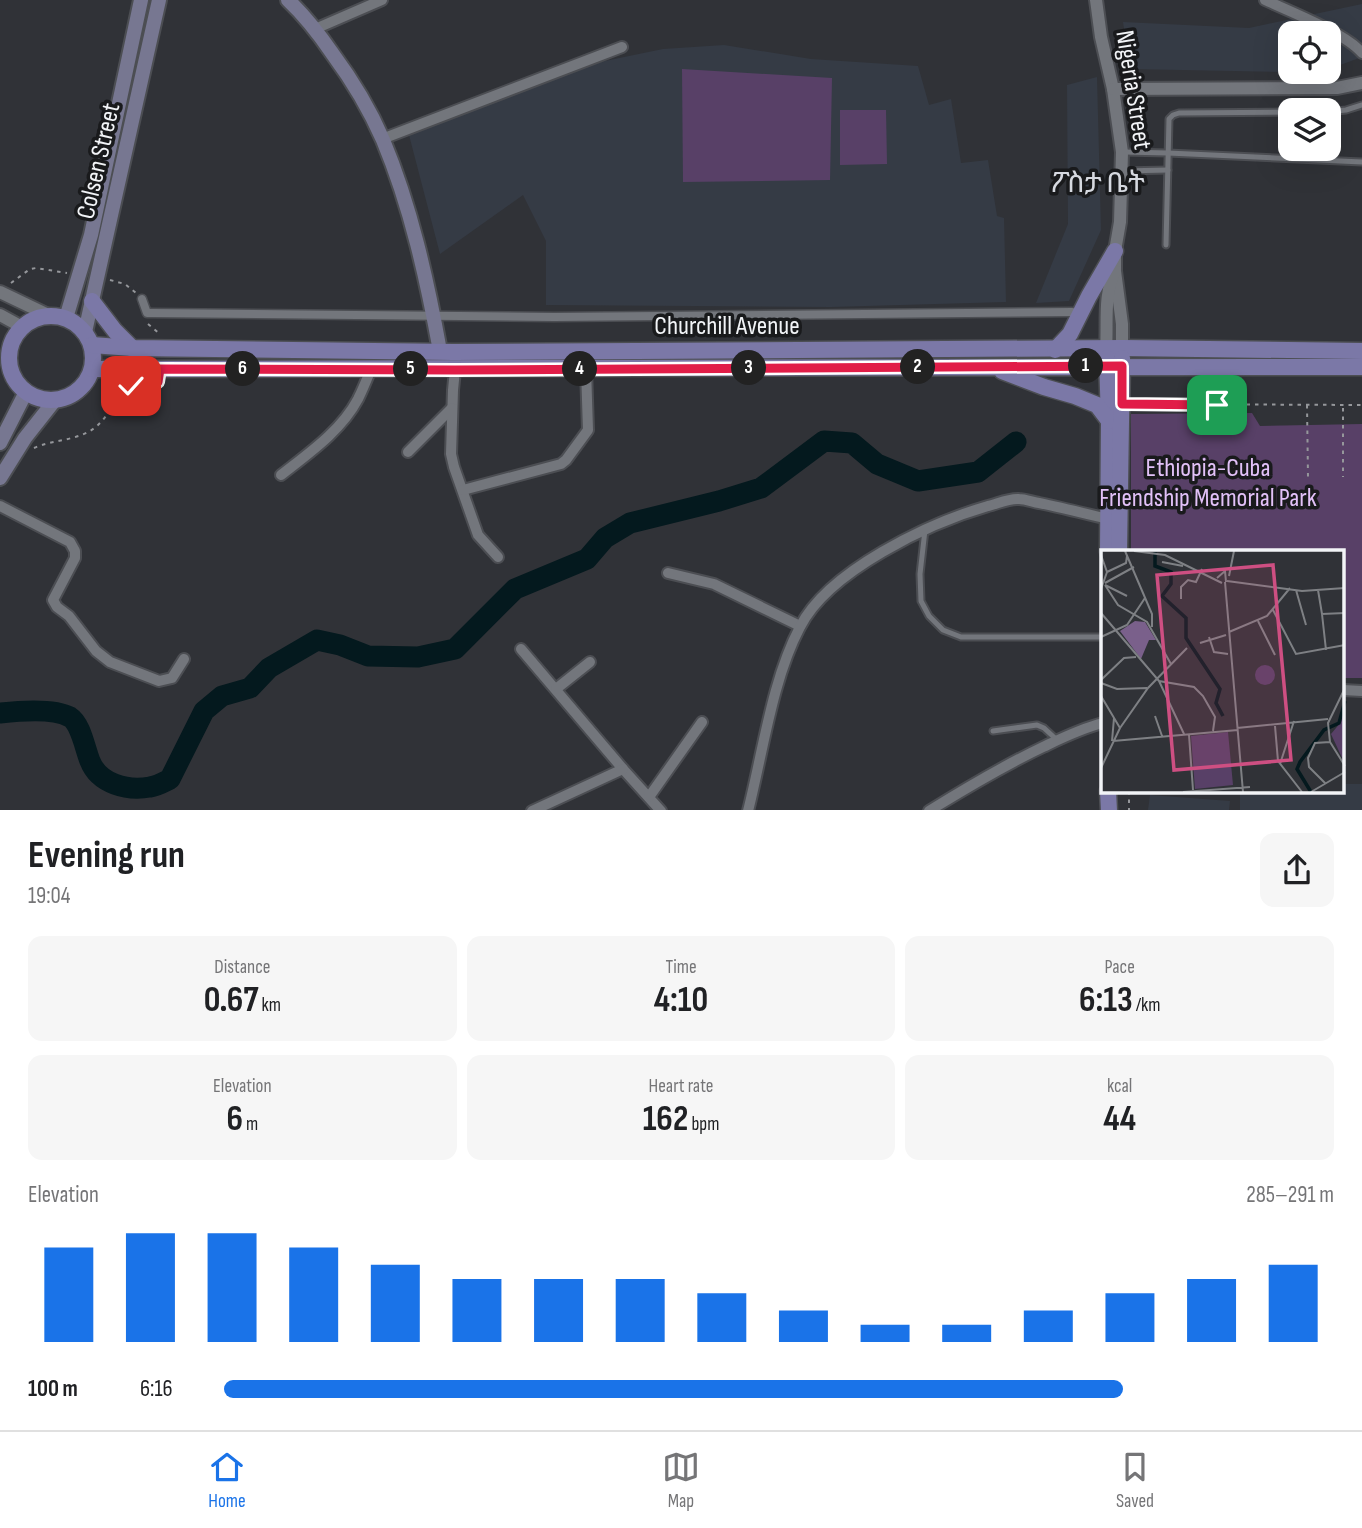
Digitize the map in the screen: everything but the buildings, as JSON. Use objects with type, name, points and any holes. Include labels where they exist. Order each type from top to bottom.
[{"type":"main road","points":[[66,318],[91,235],[141,0]]},
{"type":"main road","name":"Colsen Street","points":[[89,339],[92,301],[159,0]]},
{"type":"main road","points":[[288,0],[315,29],[351,79],[382,139],[406,201],[440,351]]},
{"type":"main road","points":[[1055,350],[1070,334],[1115,251]]},
{"type":"main road","points":[[92,301],[132,348]]},
{"type":"main road","points":[[48,315],[66,318],[77,324],[89,339],[94,357],[92,369],[87,381],[78,391],[67,397],[55,400],[35,397],[26,392],[5,369],[9,358],[5,348],[22,327],[34,319],[48,315]]},
{"type":"main road","name":"Churchill Avenue","points":[[89,339],[132,348],[440,351],[1362,351]]},
{"type":"main road","points":[[1108,550],[1122,404],[1114,349]]},
{"type":"main road","points":[[1115,366],[1109,421],[1113,520],[1119,550]]},
{"type":"main road","name":"Churchill Avenue","points":[[92,369],[1362,366]]},
{"type":"main road","points":[[989,367],[1097,405],[1109,421]]},
{"type":"main road","points":[[0,443],[26,392]]},
{"type":"main road","points":[[0,478],[25,438],[55,400]]},
{"type":"street","points":[[315,29],[382,0]]},
{"type":"street","name":"Nigeria Street","points":[[1096,0],[1122,152],[1120,222],[1115,271],[1107,300],[1108,324],[1114,349]]},
{"type":"street","points":[[1265,0],[1352,43],[1362,53]]},
{"type":"street","points":[[382,139],[622,47]]},
{"type":"street","points":[[1113,89],[1337,88],[1362,83]]},
{"type":"street","points":[[1,292],[48,315]]},
{"type":"street","points":[[142,299],[147,313],[567,317],[1072,312]]},
{"type":"street","points":[[0,316],[22,327]]},
{"type":"street","points":[[281,475],[320,444],[342,421],[358,400],[371,369]]},
{"type":"street","points":[[463,490],[561,464],[566,460],[588,430],[586,369]]},
{"type":"street","points":[[455,370],[452,454],[478,535],[498,557]]},
{"type":"street","points":[[408,452],[452,408]]},
{"type":"street","points":[[748,810],[773,703],[800,626],[817,602],[863,563],[925,530],[971,511],[1017,498],[1113,520]]},
{"type":"street","points":[[0,506],[72,545],[75,558],[54,596],[54,603],[69,616],[96,652],[124,669],[159,681],[172,678],[184,659]]},
{"type":"street","points":[[668,573],[714,584],[800,626]]},
{"type":"street","points":[[521,649],[661,810]]},
{"type":"street","points":[[556,689],[590,662]]},
{"type":"street","points":[[1344,690],[1362,691]]},
{"type":"street","points":[[649,797],[702,722]]},
{"type":"street","points":[[929,810],[1028,754],[1101,723]]},
{"type":"street","points":[[532,810],[623,769]]},
{"type":"lane","points":[[1341,111],[1362,105]]},
{"type":"lane","points":[[1166,245],[1169,119],[1179,113],[1278,112]]},
{"type":"lane","points":[[1122,152],[1362,162]]},
{"type":"lane","points":[[1122,171],[1168,170]]},
{"type":"lane","points":[[925,530],[920,574],[921,601],[929,616],[943,630],[961,637],[1101,637]]},
{"type":"lane","points":[[993,731],[1037,725],[1057,740]]},
{"type":"path","points":[[1,292],[30,269],[78,275]]},
{"type":"path","points":[[97,278],[125,284],[142,299]]},
{"type":"path","points":[[147,313],[150,327],[161,334],[161,348]]},
{"type":"path","points":[[29,451],[45,443],[90,431],[113,409],[124,391],[137,384],[146,384]]},
{"type":"path","points":[[1122,404],[1362,405]]},
{"type":"path","points":[[1307,405],[1308,477]]},
{"type":"path","points":[[1343,405],[1343,477]]},
{"type":"shaded area","points":[[1362,4],[1362,57],[1341,65],[1341,21],[1282,21]]},
{"type":"shaded area","points":[[1123,22],[1249,28],[1278,22],[1278,72],[1130,69]]},
{"type":"shaded area","points":[[724,45],[811,59],[918,66],[929,105],[951,99],[961,163],[988,160],[997,216],[1004,218],[1006,302],[831,307],[546,305],[546,241],[523,195],[440,254],[409,135],[600,62],[663,49]]},
{"type":"shaded area","points":[[1097,77],[1101,230],[1069,301],[1036,303],[1068,224],[1067,85]]},
{"type":"shaded area","points":[[1344,784],[1362,784],[1362,810],[1240,810],[1240,793],[1344,793]]},
{"type":"shaded area","points":[[1150,795],[1230,801],[1229,810],[1148,810]]},
{"type":"green space","points":[[682,69],[832,78],[830,180],[683,182]]},
{"type":"green space","points":[[840,110],[886,110],[887,164],[840,165]]},
{"type":"green space","name":"Ethiopia-Cuba Friendship Memorial Park","points":[[1252,413],[1260,426],[1362,424],[1362,678],[1344,678],[1344,550],[1131,550],[1131,414]]},
{"type":"waterway","points":[[0,713],[46,711],[70,717],[77,725],[94,769],[100,775],[123,787],[153,786],[170,779],[204,711],[222,696],[250,688],[269,668],[317,640],[340,645],[368,656],[418,657],[455,649],[515,589],[587,559],[605,538],[630,523],[761,488],[824,441],[852,443],[877,464],[918,481],[978,472],[1016,442]]},
{"type":"district","name":"ፖስታ ቤት","points":[[1098,183]]},
{"type":"route","points":[[131,386],[158,382],[160,369],[1122,366],[1122,404],[1217,405]]}]
